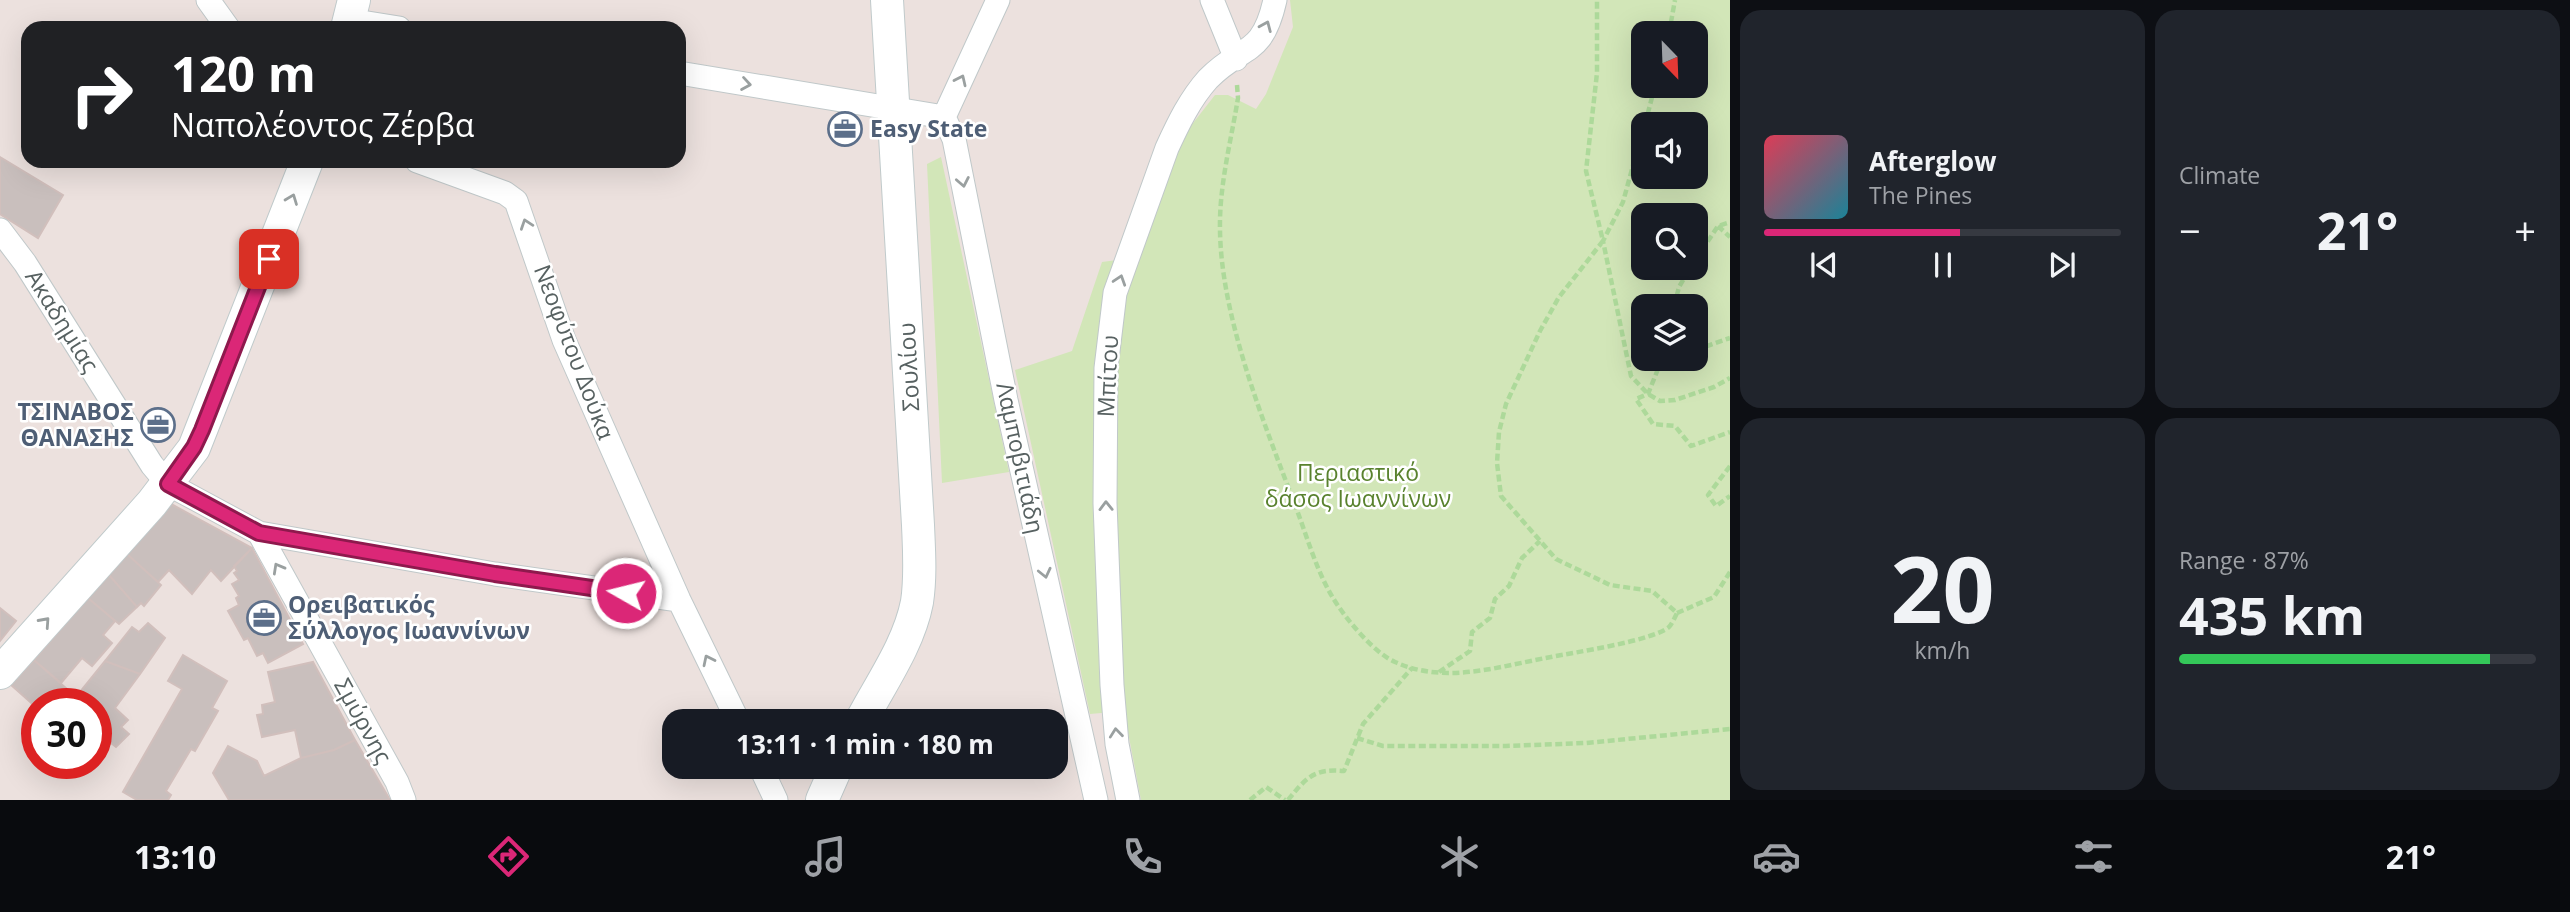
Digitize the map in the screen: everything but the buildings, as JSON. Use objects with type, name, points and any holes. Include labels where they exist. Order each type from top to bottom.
[{"type":"main road","name":"Σουλίου","points":[[867,709],[908,630],[919,589],[918,511],[887,0]]},
{"type":"main road","points":[[0,673],[168,484],[188,457],[202,430],[304,168]]},
{"type":"main road","points":[[818,798],[829,779]]},
{"type":"street","points":[[208,0],[223,21]]},
{"type":"street","points":[[686,74],[944,117],[998,0]]},
{"type":"street","points":[[1212,0],[1236,59]]},
{"type":"street","name":"Μπίτου","points":[[1128,800],[1114,720],[1107,586],[1105,401],[1115,293],[1177,126],[1203,85],[1220,68],[1248,52],[1261,38],[1275,0]]},
{"type":"street","points":[[350,16],[370,21]]},
{"type":"street","name":"Λαμποβιτιάδη","points":[[944,117],[954,139],[1006,400],[1096,800]]},
{"type":"street","name":"Νεοφύτου Δούκα","points":[[436,168],[505,193],[516,201],[564,340],[679,600],[732,709]]},
{"type":"street","name":"Ακαδημίας","points":[[0,230],[25,263],[152,465],[168,484]]},
{"type":"street","points":[[168,484],[259,533],[495,574],[679,600]]},
{"type":"street","name":"Σμύρνης","points":[[259,533],[397,782],[404,800]]},
{"type":"street","points":[[766,779],[776,800]]},
{"type":"path","points":[[1597,0],[1597,73],[1586,171],[1631,376],[1648,394],[1660,401],[1675,400],[1730,379]]},
{"type":"path","points":[[1671,21],[1675,0]]},
{"type":"path","points":[[1236,59],[1238,98],[1224,183],[1220,229],[1224,272],[1248,374],[1285,478],[1333,598],[1371,644],[1393,662],[1437,674],[1464,673],[1608,647],[1654,634],[1670,626],[1677,613],[1714,597],[1730,572]]},
{"type":"path","points":[[1631,173],[1623,202],[1603,241],[1559,297],[1506,404],[1499,432],[1497,463],[1501,496],[1556,559],[1611,584],[1652,591],[1677,613]]},
{"type":"path","points":[[1708,241],[1718,226],[1730,222]]},
{"type":"path","points":[[1718,226],[1730,237]]},
{"type":"path","points":[[1708,346],[1730,338]]},
{"type":"path","points":[[1657,371],[1648,394],[1636,399],[1653,424],[1675,426],[1691,446],[1730,432]]},
{"type":"path","points":[[1730,466],[1707,495],[1716,506],[1730,495]]},
{"type":"path","points":[[1437,674],[1469,652],[1472,632],[1490,618],[1494,598],[1509,586],[1522,558],[1539,541]]},
{"type":"path","points":[[1721,586],[1730,585]]},
{"type":"path","points":[[1251,800],[1266,787],[1286,800],[1303,782],[1325,769],[1344,771],[1363,724],[1412,668]]},
{"type":"path","points":[[1357,738],[1383,746],[1506,746],[1586,743],[1730,729]]},
{"type":"green space","name":"Περιαστικό δάσος Ιωαννίνων","points":[[1290,0],[1730,0],[1730,800],[1141,800],[1124,711],[1090,714],[1015,370],[1072,351],[1102,262],[1132,258],[1179,141],[1215,95],[1228,95],[1256,109],[1266,94],[1293,27]]},
{"type":"green space","points":[[941,157],[1009,472],[942,483],[927,164]]},
{"type":"place","name":"Easy State","points":[[845,129]]},
{"type":"place","name":"ΤΣΙΝΑΒΟΣ ΘΑΝΑΣΗΣ","points":[[158,425]]},
{"type":"place","name":"Ορειβατικός Σύλλογος Ιωαννίνων","points":[[264,618]]},
{"type":"route","points":[[269,259],[202,430],[194,447],[168,484],[259,533],[495,574],[626,593]]}]
